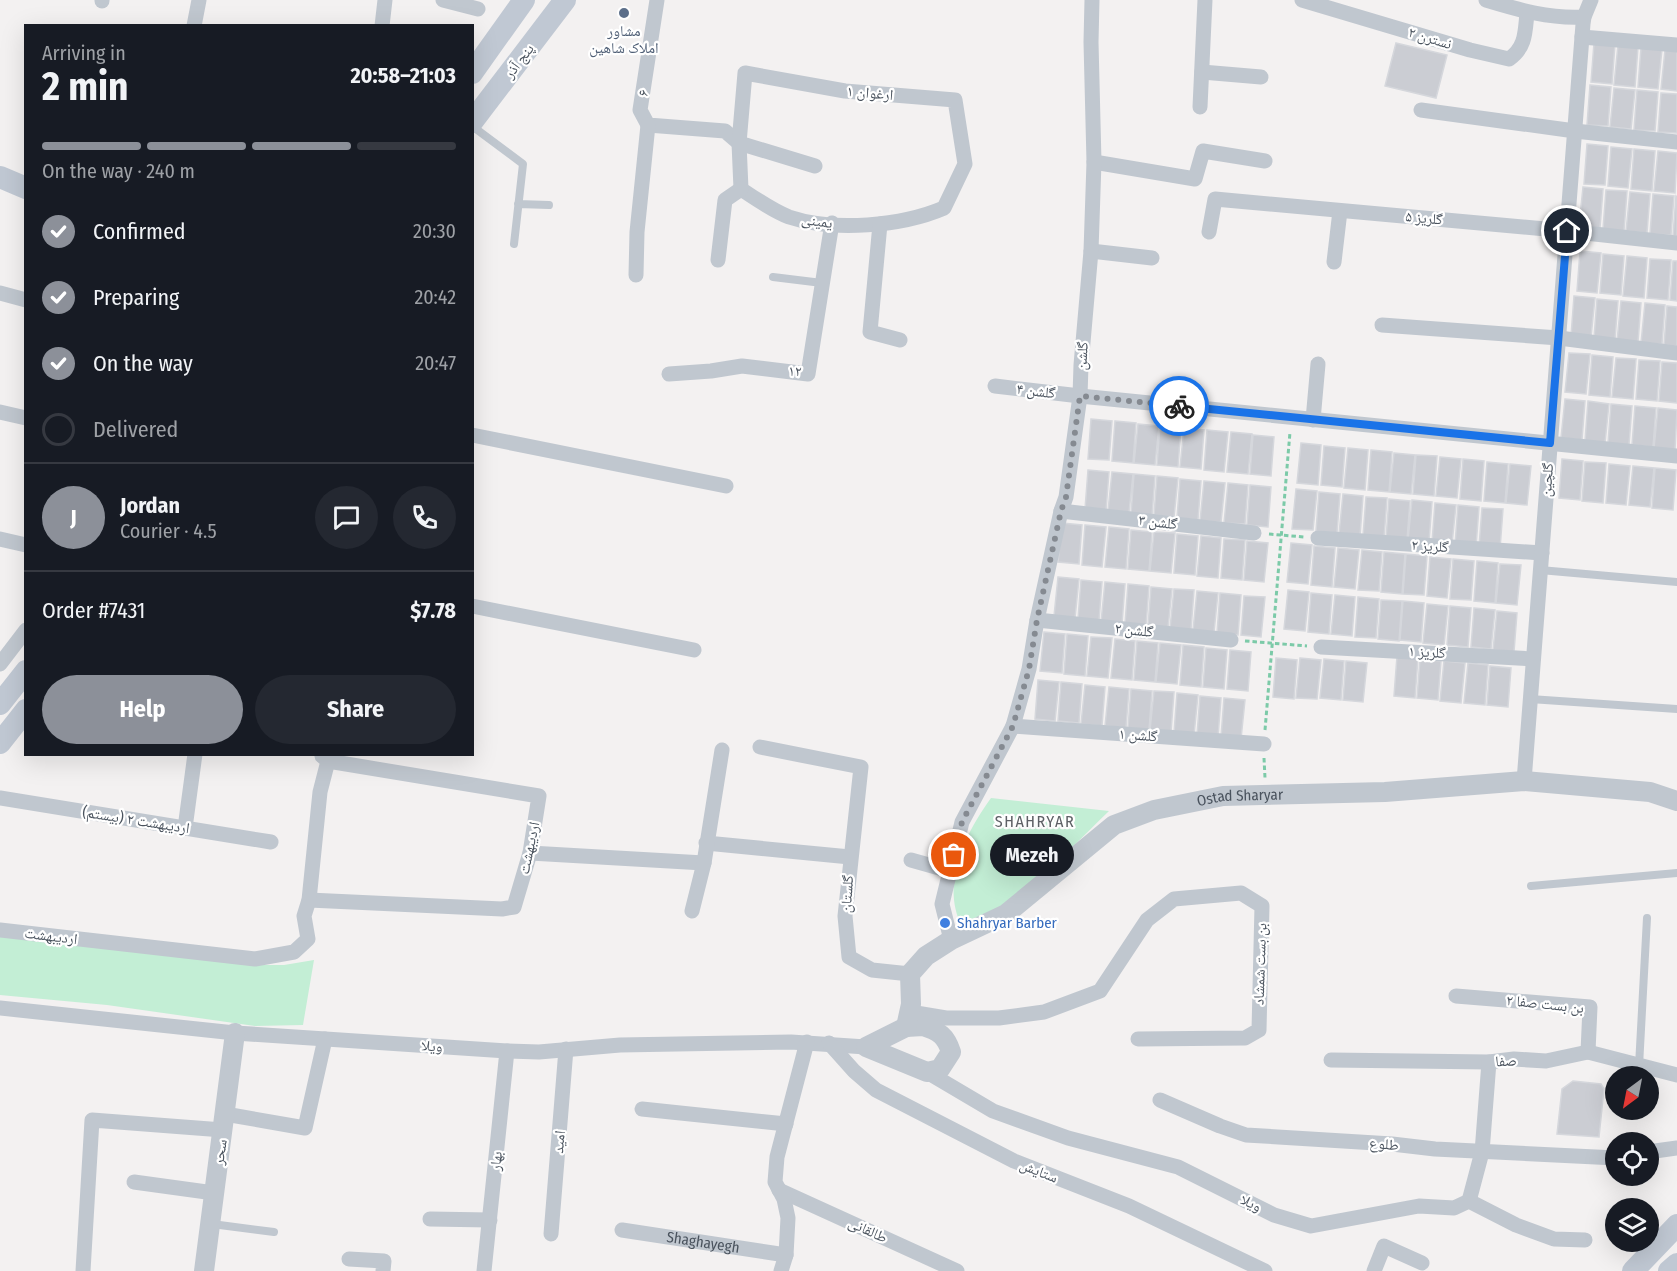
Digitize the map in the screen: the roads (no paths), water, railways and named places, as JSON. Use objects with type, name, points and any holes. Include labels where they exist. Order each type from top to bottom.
[{"type":"main road","name":"پنج آذر","points":[[474,70],[524,0]]},
{"type":"main road","name":"پنج آذر","points":[[474,121],[565,0]]},
{"type":"main road","points":[[0,177],[24,187]]},
{"type":"main road","points":[[0,704],[24,674]]},
{"type":"main road","points":[[0,744],[24,713]]},
{"type":"main road","points":[[1633,1271],[1677,1225]]},
{"type":"main road","points":[[1669,1271],[1677,1264]]},
{"type":"street","points":[[194,24],[200,0]]},
{"type":"street","points":[[382,24],[385,0]]},
{"type":"street","points":[[443,0],[478,9]]},
{"type":"street","name":"۶","points":[[648,125],[640,110],[657,0]]},
{"type":"street","name":"گلشن","points":[[951,940],[942,904],[962,822],[1013,726],[1029,669],[1037,620],[1066,497],[1080,396],[1091,251],[1094,162],[1092,0]]},
{"type":"street","points":[[1200,107],[1204,0]]},
{"type":"street","name":"نسترن ۲","points":[[1302,0],[1470,50],[1509,59],[1520,51],[1525,34],[1527,13]]},
{"type":"street","points":[[1486,0],[1527,13],[1567,18],[1584,17]]},
{"type":"street","name":"گلچین","points":[[1524,781],[1582,37],[1584,17],[1591,0]]},
{"type":"street","points":[[1582,37],[1677,45]]},
{"type":"street","name":"ارغوان ۱","points":[[739,143],[745,72],[845,91],[955,100],[965,164],[944,208]]},
{"type":"street","points":[[1202,72],[1261,77]]},
{"type":"street","points":[[1421,110],[1677,142]]},
{"type":"street","points":[[636,275],[637,232],[648,125],[725,131],[739,143],[815,166]]},
{"type":"street","points":[[718,260],[725,200],[741,189],[739,143]]},
{"type":"street","points":[[1094,162],[1194,179],[1203,151],[1265,161]]},
{"type":"street","name":"یمینی","points":[[741,189],[756,200],[789,217],[832,224],[867,226],[925,216],[944,208]]},
{"type":"street","name":"گلریز ۵","points":[[1209,232],[1215,199],[1677,243]]},
{"type":"street","points":[[1334,262],[1340,211]]},
{"type":"street","name":"۱۲","points":[[669,374],[742,366],[808,374],[832,224]]},
{"type":"street","points":[[880,224],[870,332],[900,340]]},
{"type":"street","points":[[1091,251],[1152,258]]},
{"type":"street","points":[[0,293],[24,299]]},
{"type":"street","points":[[1382,325],[1558,338],[1677,353]]},
{"type":"street","points":[[1313,420],[1318,364]]},
{"type":"street","name":"گلشن ۴","points":[[995,386],[1677,456]]},
{"type":"street","points":[[0,412],[24,418]]},
{"type":"street","points":[[474,435],[726,486]]},
{"type":"street","name":"گلشن ۳","points":[[1061,511],[1254,533]]},
{"type":"street","points":[[0,538],[24,544]]},
{"type":"street","name":"گلریز ۲","points":[[1318,538],[1542,554]]},
{"type":"street","points":[[474,606],[694,650]]},
{"type":"street","name":"گلشن ۲","points":[[1037,620],[1231,640]]},
{"type":"street","points":[[3,655],[24,632]]},
{"type":"street","name":"گلریز ۱","points":[[1321,647],[1533,659]]},
{"type":"street","points":[[3,655],[24,655]]},
{"type":"street","name":"گلشن ۱","points":[[1013,726],[1264,744]]},
{"type":"street","name":"گلستان","points":[[760,747],[861,767],[845,916],[849,957],[872,970],[910,974]]},
{"type":"street","points":[[693,912],[704,863],[722,750]]},
{"type":"street","points":[[185,828],[195,756]]},
{"type":"street","name":"اردیبهشت","points":[[0,930],[255,960],[294,952],[308,939],[304,916],[309,900],[320,792],[326,757],[539,796],[530,853],[514,907],[502,909],[309,900]]},
{"type":"street","name":"Ostad Sharyar","points":[[910,974],[926,956],[951,940],[1006,914],[1114,825],[1154,810],[1223,796],[1385,792],[1524,781],[1650,792],[1675,798]]},
{"type":"street","name":"اردیبهشت ۲ (بیستم)","points":[[0,798],[271,842]]},
{"type":"street","points":[[706,843],[850,857]]},
{"type":"street","points":[[530,853],[704,863]]},
{"type":"street","points":[[911,860],[950,871]]},
{"type":"street","name":"بن بست شمشاد","points":[[908,1019],[999,1018],[1044,1012],[1100,991],[1147,920],[1174,899],[1241,893],[1262,906],[1259,1030],[1245,1038],[1138,1039]]},
{"type":"street","points":[[908,1019],[910,974]]},
{"type":"street","name":"بن بست صفا ۲","points":[[1456,996],[1590,1007],[1588,1052]]},
{"type":"street","name":"ویلا","points":[[0,1008],[235,1033],[507,1051],[620,1045],[807,1042],[866,1047]]},
{"type":"street","points":[[866,1047],[908,1019]]},
{"type":"street","points":[[866,1047],[927,1072],[940,1069],[951,1052],[947,1039],[937,1030],[908,1019]]},
{"type":"street","name":"سحر","points":[[204,1271],[235,1033]]},
{"type":"street","points":[[83,1271],[92,1120],[224,1122],[305,1128],[325,1039]]},
{"type":"street","points":[[781,1271],[786,1255],[788,1218],[784,1199],[775,1182],[777,1157],[807,1042]]},
{"type":"street","name":"ستایش","points":[[829,1043],[854,1071],[876,1090],[1014,1161],[1129,1206],[1265,1271]]},
{"type":"street","name":"امید","points":[[551,1234],[566,1049]]},
{"type":"street","name":"بهار","points":[[484,1271],[507,1051]]},
{"type":"street","name":"صفا","points":[[1331,1060],[1489,1062],[1514,1059],[1546,1061],[1588,1052],[1639,1066]]},
{"type":"street","points":[[1489,1062],[1482,1152],[1469,1201],[1516,1226],[1554,1239],[1585,1240]]},
{"type":"street","name":"صفا","points":[[1659,1071],[1677,1075]]},
{"type":"street","name":"ویلا","points":[[927,1072],[993,1111],[1068,1138],[1178,1167],[1275,1215],[1311,1226],[1419,1206],[1454,1208],[1469,1201]]},
{"type":"street","name":"طلوع","points":[[1160,1100],[1246,1135],[1482,1152],[1605,1158]]},
{"type":"street","points":[[642,1108],[786,1124]]},
{"type":"street","points":[[1659,1150],[1677,1148]]},
{"type":"street","points":[[134,1182],[214,1193]]},
{"type":"street","name":"طالقانی","points":[[779,1190],[957,1271]]},
{"type":"street","points":[[430,1219],[490,1220]]},
{"type":"street","name":"Shaghayegh","points":[[622,1230],[786,1255]]},
{"type":"street","points":[[1374,1271],[1384,1246],[1422,1263]]},
{"type":"street","points":[[349,1259],[384,1261],[383,1271]]},
{"type":"lane","points":[[474,126],[523,164],[514,244]]},
{"type":"lane","points":[[518,204],[549,205]]},
{"type":"lane","points":[[773,277],[822,283]]},
{"type":"lane","points":[[1540,570],[1677,582]]},
{"type":"lane","points":[[1530,699],[1677,709]]},
{"type":"lane","points":[[1531,886],[1677,873]]},
{"type":"lane","points":[[1639,1066],[1647,918]]},
{"type":"lane","points":[[210,1223],[273,1232]]},
{"type":"place","name":"مشاور املاک شاهین","points":[[624,13]]},
{"type":"place","name":"Mezeh","points":[[954,855]]},
{"type":"place","name":"Shahryar Barber","points":[[945,923]]},
{"type":"district","name":"SHAHRYAR","points":[[1035,821]]}]
